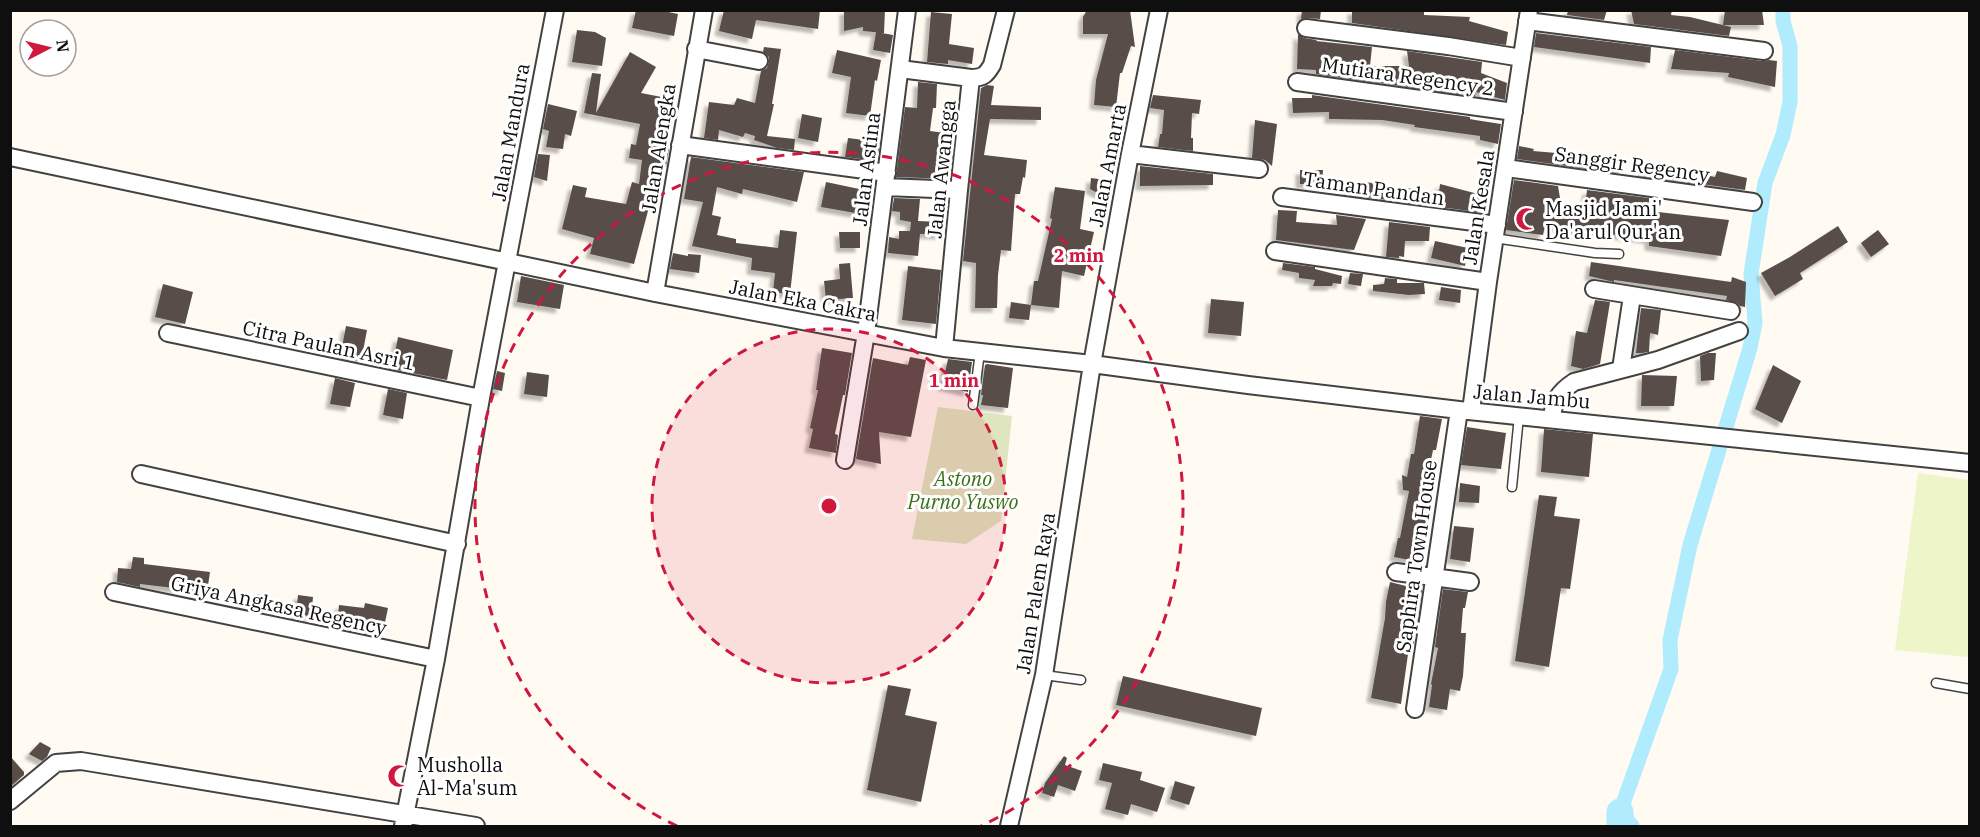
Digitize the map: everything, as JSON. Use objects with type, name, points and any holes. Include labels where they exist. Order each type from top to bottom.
[{"type":"street","name":"Jalan Mandura","points":[[404,820],[436,659],[481,399],[555,10]]},
{"type":"street","name":"Jalan Alengka","points":[[655,293],[704,10]]},
{"type":"street","name":"Jalan Astina","points":[[845,460],[866,333],[907,10]]},
{"type":"street","name":"Jalan Awangga","points":[[944,348],[971,78],[981,78],[992,65],[1006,10]]},
{"type":"street","name":"Jalan Amarta","points":[[1092,364],[1159,10]]},
{"type":"street","points":[[1528,16],[1764,51]]},
{"type":"street","name":"Jalan Kesala","points":[[1465,410],[1496,232],[1528,16]]},
{"type":"street","points":[[1306,28],[1522,58]]},
{"type":"street","points":[[696,49],[759,61]]},
{"type":"street","points":[[900,69],[971,78]]},
{"type":"street","name":"Mutiara Regency 2","points":[[1297,82],[1514,112]]},
{"type":"street","points":[[680,145],[958,190]]},
{"type":"street","points":[[1130,154],[1259,169]]},
{"type":"street","name":"Jalan Eka Cakra","points":[[10,157],[655,293],[944,348],[1092,364]]},
{"type":"street","name":"Sanggir Regency","points":[[1506,168],[1753,202]]},
{"type":"street","name":"Taman Pandan","points":[[1282,197],[1496,232]]},
{"type":"street","points":[[1275,251],[1488,282]]},
{"type":"street","points":[[1594,289],[1731,311]]},
{"type":"street","points":[[1622,369],[1632,296]]},
{"type":"street","points":[[1552,419],[1553,406],[1557,397],[1563,389],[1574,382],[1658,360],[1739,331]]},
{"type":"street","name":"Citra Paulan Asri 1","points":[[168,333],[481,399]]},
{"type":"street","name":"Jalan Jambu","points":[[1092,364],[1465,410],[1970,463]]},
{"type":"street","name":"Jalan Palem Raya","points":[[1009,826],[1044,675],[1092,364]]},
{"type":"street","name":"Saphira Town House","points":[[1415,709],[1435,578],[1465,410]]},
{"type":"street","points":[[141,474],[457,544]]},
{"type":"street","points":[[1396,572],[1470,582]]},
{"type":"street","name":"Griya Angkasa Regency","points":[[114,592],[436,659]]},
{"type":"street","points":[[10,801],[56,763],[81,761],[404,820],[476,826]]},
{"type":"lane","points":[[1496,232],[1595,253],[1619,254]]},
{"type":"lane","points":[[973,405],[980,352]]},
{"type":"lane","points":[[1512,487],[1519,416]]},
{"type":"lane","points":[[1044,675],[1081,680]]},
{"type":"lane","points":[[1936,683],[1970,689]]},
{"type":"green space","name":"Astono Purno Yuswo","points":[[938,407],[1012,416],[1001,521],[966,544],[912,539]]},
{"type":"green space","points":[[1918,473],[1969,480],[1969,657],[1895,650]]},
{"type":"building","points":[[636,10],[659,10],[678,14],[674,36],[632,28]]},
{"type":"building","points":[[724,10],[820,10],[818,29],[756,20],[752,39],[719,31]]},
{"type":"building","points":[[844,10],[885,10],[884,33],[863,31],[863,27],[844,31]]},
{"type":"building","points":[[1087,10],[1130,10],[1135,47],[1131,46],[1122,73],[1120,73],[1116,107],[1094,105],[1096,80],[1108,34],[1083,34],[1083,17]]},
{"type":"building","points":[[1302,10],[1321,10],[1320,19],[1301,19]]},
{"type":"building","points":[[1352,10],[1415,10],[1424,12],[1424,15],[1470,17],[1469,21],[1508,32],[1506,45],[1352,23]]},
{"type":"building","points":[[1568,10],[1607,10],[1604,20],[1567,15]]},
{"type":"building","points":[[1631,10],[1672,10],[1671,15],[1731,27],[1729,36],[1634,24]]},
{"type":"building","points":[[1725,10],[1762,10],[1764,25],[1723,25]]},
{"type":"building","points":[[931,12],[952,14],[949,44],[974,48],[972,64],[948,60],[948,64],[927,62]]},
{"type":"building","points":[[577,30],[595,32],[606,38],[602,66],[572,62]]},
{"type":"building","points":[[876,32],[893,35],[890,53],[873,50]]},
{"type":"building","points":[[1536,33],[1651,47],[1650,63],[1534,47]]},
{"type":"building","points":[[1298,34],[1316,41],[1372,47],[1370,66],[1409,66],[1407,51],[1482,62],[1481,73],[1507,83],[1505,100],[1476,92],[1475,96],[1316,74],[1316,70],[1297,69]]},
{"type":"building","points":[[764,47],[781,49],[772,104],[774,104],[767,136],[795,139],[794,150],[777,148],[754,140],[755,136],[745,133],[743,137],[719,130],[718,140],[704,138],[709,102],[734,105],[737,98],[755,103],[761,71],[767,68],[769,62],[769,57],[763,52]]},
{"type":"building","points":[[837,50],[881,60],[877,81],[875,80],[870,116],[846,113],[851,77],[832,73]]},
{"type":"building","points":[[1675,50],[1777,61],[1775,87],[1728,77],[1729,73],[1671,69]]},
{"type":"building","points":[[630,52],[656,67],[641,93],[672,99],[663,149],[669,149],[666,167],[654,166],[651,187],[654,188],[634,264],[590,254],[594,238],[562,229],[573,185],[587,188],[585,197],[626,204],[632,182],[639,184],[642,160],[629,158],[631,144],[636,145],[640,124],[584,113],[592,73],[601,74],[596,113]]},
{"type":"building","points":[[918,82],[937,84],[936,108],[933,108],[930,131],[945,133],[941,165],[951,166],[950,179],[896,177],[905,107],[917,108]]},
{"type":"building","points":[[987,85],[994,86],[991,105],[1041,107],[1041,120],[990,119],[984,155],[1027,160],[1020,194],[1015,194],[1011,251],[1001,250],[997,308],[975,308],[976,263],[963,261],[981,88]]},
{"type":"building","points":[[1153,95],[1201,100],[1199,114],[1192,113],[1193,151],[1158,147],[1160,134],[1162,134],[1164,110],[1150,108]]},
{"type":"building","points":[[1312,95],[1470,117],[1470,119],[1501,124],[1498,144],[1480,140],[1480,136],[1382,120],[1329,119],[1329,112],[1293,113],[1292,98],[1312,98]]},
{"type":"building","points":[[548,104],[577,111],[571,136],[565,134],[563,149],[546,147],[549,131],[543,129]]},
{"type":"building","points":[[802,114],[822,118],[818,142],[798,138]]},
{"type":"building","points":[[1255,120],[1277,124],[1272,166],[1265,160],[1252,158]]},
{"type":"building","points":[[848,138],[880,142],[877,161],[845,157]]},
{"type":"building","points":[[1519,146],[1534,149],[1533,151],[1580,155],[1603,160],[1603,162],[1619,163],[1619,173],[1517,159]]},
{"type":"building","points":[[538,154],[550,155],[547,181],[534,177]]},
{"type":"building","points":[[691,157],[804,172],[797,202],[743,189],[742,194],[717,187],[712,215],[721,217],[717,235],[736,239],[736,243],[778,248],[780,230],[797,232],[790,294],[773,292],[775,273],[751,270],[752,258],[692,246],[703,202],[684,199]]},
{"type":"building","points":[[1642,164],[1655,164],[1715,177],[1717,171],[1747,178],[1745,190],[1643,176]]},
{"type":"building","points":[[1140,166],[1213,174],[1213,185],[1140,186]]},
{"type":"building","points":[[1300,170],[1323,170],[1322,184],[1300,184]]},
{"type":"building","points":[[1091,178],[1114,181],[1105,197],[1090,189]]},
{"type":"building","points":[[1348,180],[1380,184],[1374,198],[1346,195]]},
{"type":"building","points":[[1514,180],[1558,186],[1561,204],[1585,207],[1587,190],[1649,198],[1649,211],[1729,220],[1721,256],[1649,246],[1649,239],[1545,226],[1543,235],[1506,230]]},
{"type":"building","points":[[826,182],[864,190],[861,214],[821,207]]},
{"type":"building","points":[[1440,184],[1482,195],[1477,212],[1381,199],[1382,185],[1439,192]]},
{"type":"building","points":[[1055,187],[1085,191],[1080,229],[1094,232],[1084,276],[1062,271],[1059,308],[1031,305],[1034,281],[1038,281],[1052,219],[1050,218]]},
{"type":"building","points":[[894,198],[920,199],[918,221],[940,222],[940,235],[920,234],[918,256],[888,253],[889,237],[899,239],[899,231],[910,231],[911,222],[900,220],[900,212],[892,211]]},
{"type":"building","points":[[1278,210],[1297,211],[1296,222],[1337,225],[1336,215],[1366,219],[1354,250],[1276,240]]},
{"type":"building","points":[[1389,222],[1430,227],[1429,241],[1405,241],[1404,257],[1386,257]]},
{"type":"building","points":[[1838,226],[1848,242],[1800,273],[1803,279],[1775,296],[1761,273]]},
{"type":"building","points":[[1878,230],[1889,244],[1871,257],[1861,243]]},
{"type":"building","points":[[839,232],[860,232],[860,248],[840,248]]},
{"type":"building","points":[[1435,241],[1468,248],[1465,266],[1431,258]]},
{"type":"building","points":[[673,253],[688,256],[688,254],[701,255],[699,273],[670,269]]},
{"type":"building","points":[[1591,262],[1731,282],[1732,277],[1746,282],[1745,307],[1726,300],[1727,296],[1614,280],[1614,282],[1589,276]]},
{"type":"building","points":[[850,263],[853,298],[826,300],[824,281],[840,279],[839,264]]},
{"type":"building","points":[[1283,263],[1315,267],[1315,269],[1342,276],[1341,284],[1313,286],[1315,280],[1299,278],[1299,273],[1282,270]]},
{"type":"building","points":[[908,266],[941,270],[936,324],[902,320]]},
{"type":"building","points":[[1350,273],[1363,274],[1361,286],[1348,284]]},
{"type":"building","points":[[521,276],[564,285],[560,309],[517,302]]},
{"type":"building","points":[[1385,278],[1397,279],[1397,283],[1424,283],[1425,294],[1409,295],[1373,291],[1373,285],[1384,284]]},
{"type":"building","points":[[163,284],[193,292],[185,324],[155,317]]},
{"type":"building","points":[[1441,287],[1461,290],[1460,303],[1439,300]]},
{"type":"building","points":[[1211,299],[1244,302],[1241,336],[1208,333]]},
{"type":"building","points":[[1595,300],[1610,302],[1600,364],[1583,369],[1571,366],[1576,331],[1587,333]]},
{"type":"building","points":[[1011,302],[1031,305],[1029,320],[1009,318]]},
{"type":"building","points":[[1641,308],[1661,310],[1658,335],[1650,333],[1649,352],[1636,353]]},
{"type":"building","points":[[346,326],[367,330],[361,362],[340,358]]},
{"type":"building","points":[[398,337],[453,350],[447,380],[392,369]]},
{"type":"building","points":[[822,348],[852,353],[835,434],[838,435],[836,453],[809,448]]},
{"type":"building","points":[[1716,353],[1714,380],[1701,381],[1700,356]]},
{"type":"building","points":[[910,357],[926,360],[911,437],[879,432],[881,464],[856,459],[873,358],[908,365]]},
{"type":"building","points":[[948,359],[972,362],[968,392],[942,386]]},
{"type":"building","points":[[985,365],[1013,368],[1008,408],[981,405]]},
{"type":"building","points":[[1773,365],[1801,381],[1782,423],[1755,409]]},
{"type":"building","points":[[497,371],[505,373],[502,391],[493,389]]},
{"type":"building","points":[[527,372],[549,375],[547,397],[524,394]]},
{"type":"building","points":[[1642,375],[1677,376],[1674,406],[1641,406]]},
{"type":"building","points":[[335,378],[355,383],[350,407],[330,404]]},
{"type":"building","points":[[388,389],[407,393],[403,419],[383,415]]},
{"type":"building","points":[[1420,416],[1442,419],[1436,450],[1433,450],[1428,474],[1430,496],[1419,562],[1394,557],[1409,491],[1403,490],[1402,475],[1407,477],[1411,454],[1414,454]]},
{"type":"building","points":[[1467,427],[1506,433],[1501,469],[1461,465]]},
{"type":"building","points":[[1544,429],[1593,434],[1589,477],[1541,472]]},
{"type":"building","points":[[1460,483],[1480,486],[1479,503],[1459,502]]},
{"type":"building","points":[[1539,495],[1557,497],[1554,516],[1580,519],[1570,589],[1561,588],[1549,667],[1515,661]]},
{"type":"building","points":[[1454,526],[1474,528],[1470,562],[1450,559]]},
{"type":"building","points":[[133,557],[144,558],[144,564],[210,572],[207,592],[140,584],[140,587],[117,582],[118,568],[131,569]]},
{"type":"building","points":[[1390,582],[1422,590],[1413,648],[1409,647],[1401,704],[1371,698]]},
{"type":"building","points":[[1443,589],[1468,592],[1465,608],[1463,608],[1461,633],[1466,633],[1463,676],[1460,691],[1450,689],[1447,710],[1429,707],[1438,648],[1435,647]]},
{"type":"building","points":[[257,594],[268,596],[266,608],[255,606]]},
{"type":"building","points":[[298,595],[313,597],[311,617],[296,615]]},
{"type":"building","points":[[365,603],[388,608],[382,637],[359,632],[360,628],[337,625],[339,605],[364,608]]},
{"type":"building","points":[[1123,676],[1262,708],[1256,736],[1116,705]]},
{"type":"building","points":[[888,685],[911,689],[905,715],[937,722],[921,802],[867,790]]},
{"type":"building","points":[[40,742],[51,748],[47,757],[42,761],[29,754]]},
{"type":"building","points":[[10,756],[24,775],[10,787]]},
{"type":"building","points":[[1064,756],[1067,758],[1065,765],[1082,771],[1075,791],[1058,785],[1054,797],[1042,793],[1045,783]]},
{"type":"building","points":[[1103,763],[1142,772],[1140,780],[1165,788],[1157,812],[1131,804],[1128,815],[1105,809],[1112,783],[1099,780]]},
{"type":"building","points":[[1175,781],[1195,787],[1189,805],[1170,799]]},
{"type":"waterway","points":[[1632,826],[1620,812],[1671,669],[1670,640],[1690,545],[1750,348],[1755,323],[1751,274],[1765,183],[1783,135],[1790,102],[1790,46],[1783,21],[1783,10]]},
{"type":"waterway","points":[[1620,812],[1620,826]]},
{"type":"place","name":"Masjid Jami' Da'arul Qur'an","points":[[1527,219]]},
{"type":"place","name":"Musholla Al-Ma'sum","points":[[399,776]]}]
